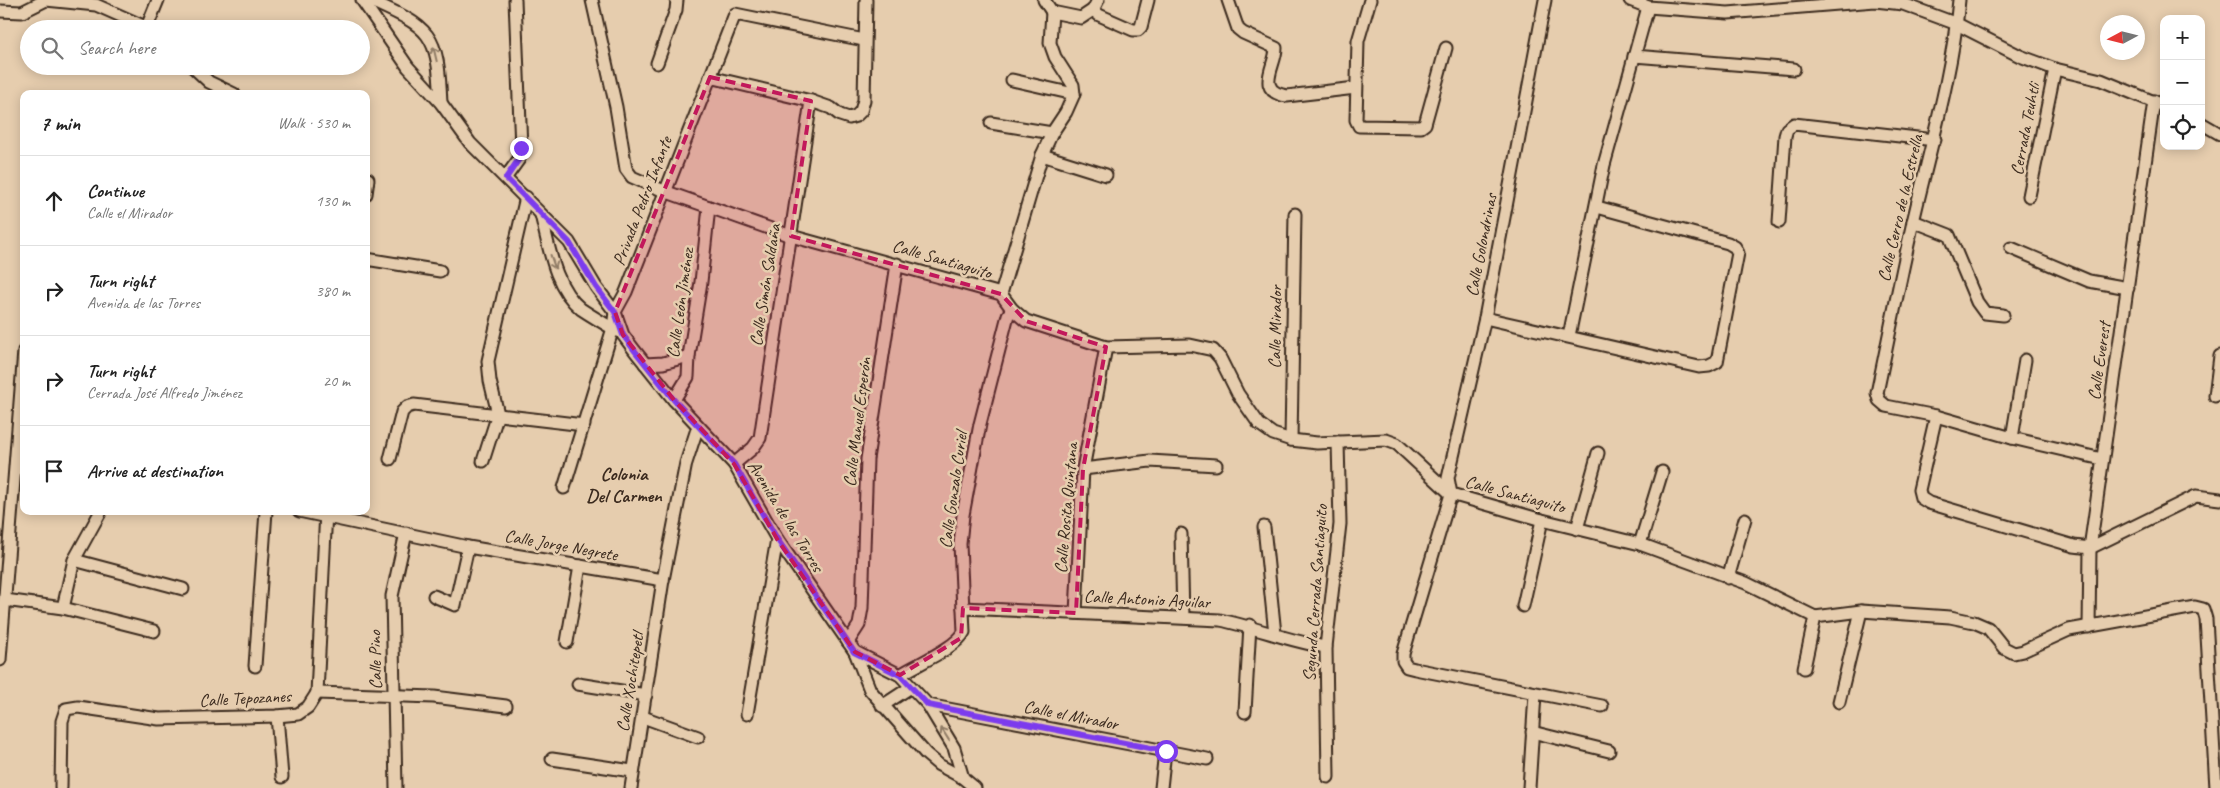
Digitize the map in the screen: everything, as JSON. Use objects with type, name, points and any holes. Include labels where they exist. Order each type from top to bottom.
[{"type":"street","points":[[0,11],[22,12],[46,0],[97,2],[133,20]]},
{"type":"street","points":[[152,20],[158,0]]},
{"type":"street","name":"Avenida de las Torres","points":[[362,0],[408,67],[441,103],[470,143],[569,242],[600,293],[615,312],[623,335]]},
{"type":"street","points":[[369,0],[417,23],[428,33],[438,64],[441,103]]},
{"type":"street","points":[[506,178],[519,159],[521,148],[515,0]]},
{"type":"street","name":"Calle Santiaguito","points":[[592,0],[616,107],[626,168],[632,177],[664,191],[791,236],[1001,294],[1012,310],[1026,321],[1106,347],[1190,345],[1213,350],[1220,358],[1238,394],[1260,424],[1273,434],[1291,440],[1317,443],[1386,440],[1397,444],[1451,494],[1542,520],[1640,544],[1728,578],[1746,583],[1814,617]]},
{"type":"street","points":[[657,63],[676,10],[677,0]]},
{"type":"street","points":[[710,77],[811,101],[831,108],[848,118],[856,116],[861,111],[864,100],[866,0]]},
{"type":"street","points":[[1001,294],[1042,155],[1074,94],[1073,85],[1054,57],[1050,43],[1052,12],[1044,0]]},
{"type":"street","points":[[1052,12],[1081,18],[1095,5],[1100,16],[1133,30],[1138,30],[1141,26],[1148,0]]},
{"type":"street","points":[[1228,0],[1238,28],[1243,33],[1276,48],[1276,54],[1268,74],[1270,87],[1277,94],[1286,96],[1356,88]]},
{"type":"street","points":[[1370,0],[1358,41],[1356,120],[1359,126],[1420,127],[1425,124],[1428,119],[1446,48]]},
{"type":"street","name":"Calle Golondrinas","points":[[1535,694],[1407,667],[1403,661],[1403,654],[1451,494],[1448,478],[1485,318],[1545,0]]},
{"type":"street","points":[[1630,0],[1648,7],[1728,13],[1875,1],[1903,4],[1957,24],[2020,56],[2055,69],[2101,80],[2159,104]]},
{"type":"street","name":"Calle Cerro de la Estrella","points":[[1936,416],[1886,406],[1879,400],[1877,393],[1913,221],[1934,140],[1957,24],[1959,0]]},
{"type":"street","points":[[1570,336],[1604,166],[1648,7]]},
{"type":"street","name":"Privada Pedro Infante","points":[[564,488],[613,328],[615,312],[626,292],[735,14],[864,40]]},
{"type":"street","points":[[1634,56],[1794,69]]},
{"type":"street","name":"Cerrada Teuhtli","points":[[2029,196],[2055,69]]},
{"type":"street","points":[[202,75],[210,82],[226,90]]},
{"type":"street","points":[[1012,80],[1074,94]]},
{"type":"street","name":"Calle Simón Saldaña","points":[[734,464],[753,448],[760,438],[811,101]]},
{"type":"street","name":"Calle Everest","points":[[2089,627],[2090,548],[2128,288],[2159,104]]},
{"type":"street","points":[[991,122],[1052,133]]},
{"type":"street","points":[[1779,222],[1785,136],[1787,129],[1794,124],[1934,140]]},
{"type":"street","points":[[2205,125],[2220,134]]},
{"type":"street","points":[[1042,155],[1106,175]]},
{"type":"street","points":[[483,461],[498,414],[490,381],[488,361],[526,197]]},
{"type":"street","name":"Calle León Jiménez","points":[[674,400],[688,377],[689,356],[702,282],[709,207]]},
{"type":"street","points":[[1485,318],[1699,367],[1709,366],[1717,362],[1738,253],[1735,247],[1728,242],[1597,208]]},
{"type":"street","name":"Calle Mirador","points":[[1291,440],[1295,214]]},
{"type":"street","name":"Avenida de las Torres","points":[[541,215],[552,262],[565,289],[580,308],[623,335],[674,400],[734,464],[777,539],[848,642],[870,690],[882,706],[926,754],[939,765],[964,778],[975,788]]},
{"type":"street","points":[[1913,221],[1949,235],[1977,302],[1985,313],[2003,315]]},
{"type":"street","points":[[2011,248],[2089,281],[2128,288]]},
{"type":"street","points":[[370,260],[440,271]]},
{"type":"street","name":"Calle Manuel Esperón","points":[[848,642],[859,625],[862,608],[867,459],[897,264]]},
{"type":"street","name":"Calle Gonzalo Curiel","points":[[900,675],[961,638],[964,632],[960,544],[963,515],[980,424],[1008,315],[1012,310]]},
{"type":"street","name":"Calle Rosita Quintana","points":[[1076,613],[1083,469],[1106,347]]},
{"type":"street","points":[[645,364],[663,363],[689,356]]},
{"type":"street","points":[[2215,396],[2220,356]]},
{"type":"street","points":[[2012,438],[2025,360]]},
{"type":"street","points":[[390,459],[402,412],[407,407],[414,405],[584,425]]},
{"type":"street","points":[[2102,459],[2012,438],[1936,416],[1918,490],[1921,498],[1929,503],[2074,546],[2090,548],[2196,496],[2220,499]]},
{"type":"street","points":[[663,580],[686,463],[698,426]]},
{"type":"street","name":"Segunda Cerrada Santiaguito","points":[[1328,777],[1326,647],[1340,524],[1338,442]]},
{"type":"street","points":[[0,660],[20,446]]},
{"type":"street","points":[[1577,528],[1598,453]]},
{"type":"street","points":[[1083,469],[1150,462],[1216,465]]},
{"type":"street","points":[[1640,544],[1662,472]]},
{"type":"street","points":[[63,608],[74,560],[98,515]]},
{"type":"street","points":[[255,666],[266,515]]},
{"type":"street","points":[[325,515],[317,693],[434,697],[506,706]]},
{"type":"street","name":"Calle Jorge Negrete","points":[[329,515],[468,547],[663,580]]},
{"type":"street","points":[[1728,578],[1745,519]]},
{"type":"street","points":[[1522,606],[1542,520]]},
{"type":"street","points":[[1264,526],[1275,634]]},
{"type":"street","name":"Calle Pino","points":[[396,788],[392,596],[406,534]]},
{"type":"street","points":[[1181,534],[1183,617]]},
{"type":"street","points":[[747,714],[777,539]]},
{"type":"street","points":[[434,596],[455,605],[468,547]]},
{"type":"street","points":[[74,560],[183,589]]},
{"type":"street","points":[[568,642],[580,566]]},
{"type":"street","name":"Calle Xochitepetl","points":[[631,788],[632,771],[643,716],[663,580]]},
{"type":"street","points":[[5,600],[63,608],[154,631]]},
{"type":"street","name":"Calle Antonio Aguilar","points":[[963,608],[1220,620],[1250,625],[1312,645],[1326,647]]},
{"type":"street","points":[[1804,668],[1814,617],[1862,611],[1925,614],[1974,622],[1988,628],[2004,648],[2014,653],[2024,651],[2069,630],[2195,608],[2203,609],[2206,619],[2216,788]]},
{"type":"street","points":[[1838,702],[1862,611]]},
{"type":"street","points":[[1245,712],[1250,625]]},
{"type":"street","name":"Avenida de las Torres","points":[[854,652],[900,675],[928,705],[954,748],[964,778]]},
{"type":"street","points":[[578,684],[646,695]]},
{"type":"street","points":[[882,706],[911,687]]},
{"type":"street","name":"Calle Tepozanes","points":[[61,788],[62,721],[66,709],[78,707],[159,719],[277,716],[298,714],[308,707],[317,693]]},
{"type":"street","points":[[1529,788],[1535,694],[1602,706]]},
{"type":"street","name":"Calle el Mirador","points":[[928,705],[1207,759]]},
{"type":"street","points":[[277,716],[282,777]]},
{"type":"street","points":[[643,716],[698,737]]},
{"type":"street","points":[[1532,732],[1609,751]]},
{"type":"street","points":[[1161,788],[1166,751]]},
{"type":"street","points":[[552,759],[632,771]]},
{"type":"highlighted area","points":[[710,77],[811,101],[791,236],[1001,294],[1026,321],[1106,347],[1083,469],[1076,613],[963,608],[961,638],[900,675],[855,652],[777,539],[734,464],[674,400],[623,335],[615,312]]},
{"type":"district","name":"Colonia Del Carmen","points":[[624,484]]},
{"type":"route","points":[[521,148],[519,159],[506,178],[569,242],[603,299],[615,312],[623,335],[674,400],[734,464],[777,539],[854,652],[900,675],[928,705],[1166,751]]}]
